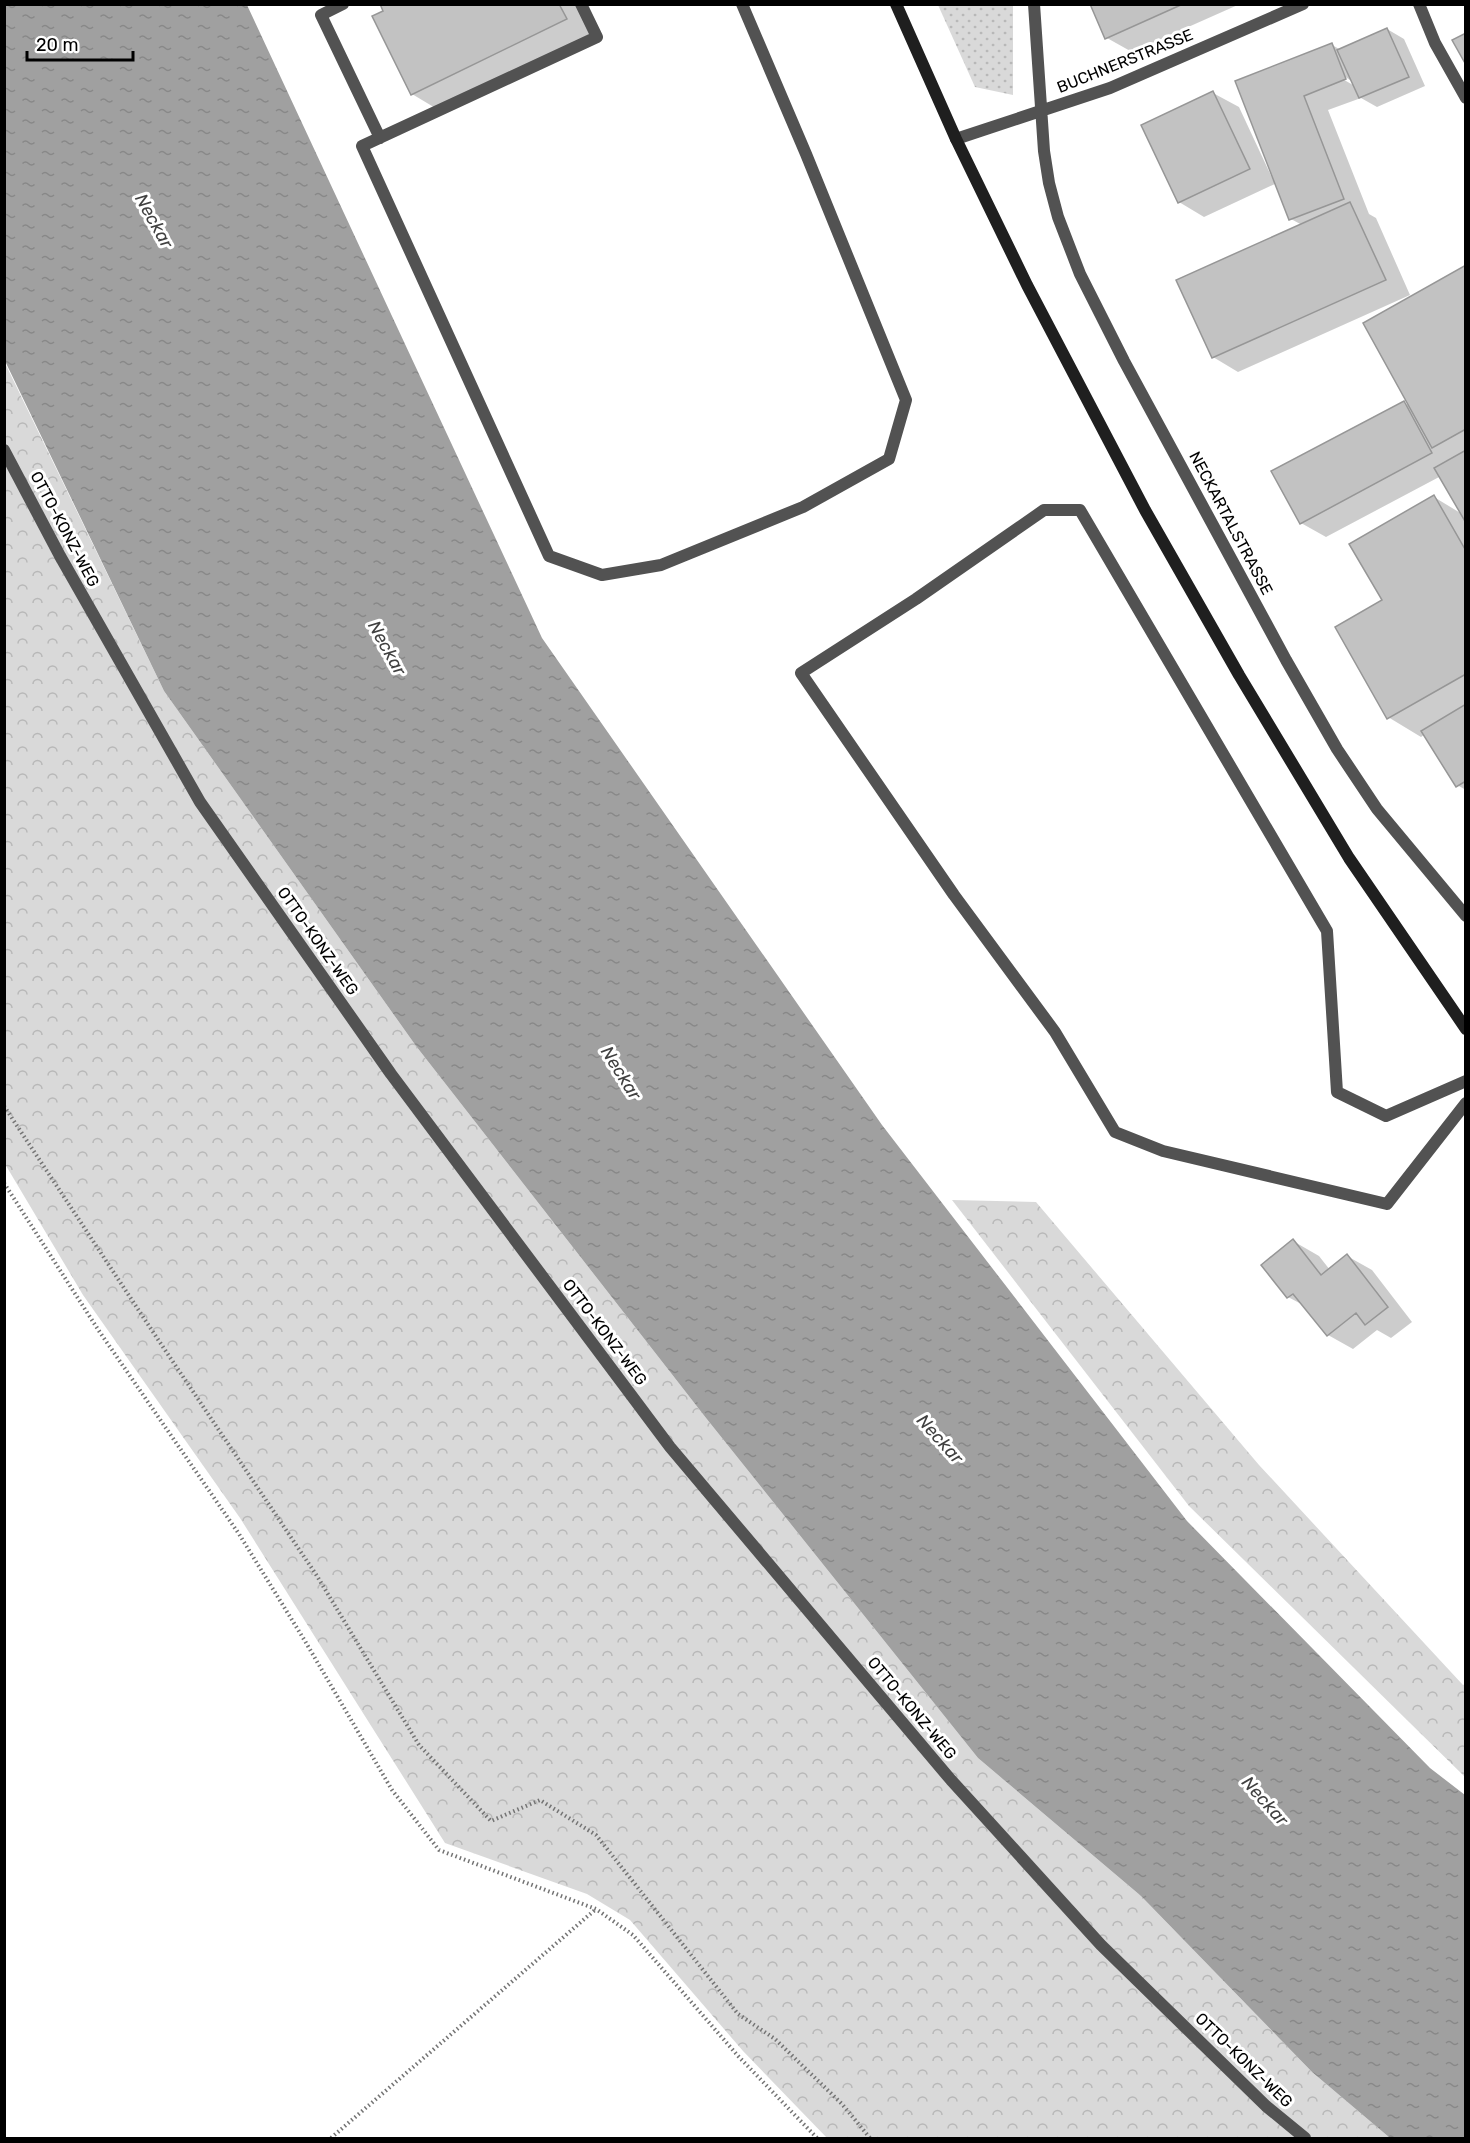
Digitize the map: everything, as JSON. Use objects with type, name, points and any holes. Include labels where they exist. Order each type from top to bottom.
[{"type":"main road","points":[[896,4],[956,139],[1027,285],[1134,489],[1239,675],[1349,858],[1466,1029]]},
{"type":"street","points":[[343,4],[321,15],[380,138]]},
{"type":"street","points":[[581,4],[597,37],[362,146],[549,556],[602,575],[661,565],[803,507],[889,459],[906,400],[806,154],[741,4]]},
{"type":"street","name":"NECKARTALSTRASSE","points":[[1034,4],[1044,151],[1049,183],[1058,218],[1080,274],[1124,361],[1280,649],[1337,749],[1377,809],[1466,916]]},
{"type":"street","name":"BUCHNERSTRASSE","points":[[956,139],[1110,88],[1303,4]]},
{"type":"street","points":[[1419,4],[1435,43],[1466,98]]},
{"type":"street","name":"OTTO-KONZ-WEG","points":[[4,450],[60,555],[200,802],[391,1074],[670,1447],[951,1780],[1101,1945],[1266,2106],[1305,2139]]},
{"type":"street","points":[[1466,1081],[1386,1116],[1337,1092],[1328,932],[1080,510],[1044,510],[916,599],[801,673],[954,895],[1055,1032],[1114,1132],[1163,1151],[1387,1204],[1466,1103]]},
{"type":"path","points":[[4,1106],[317,1576],[419,1745],[491,1821],[540,1800],[596,1836],[738,2014],[775,2039],[842,2104],[870,2139]]},
{"type":"path","points":[[4,1183],[99,1331],[239,1534],[392,1790],[439,1850],[596,1909],[633,1935],[739,2057],[817,2139]]},
{"type":"path","points":[[331,2139],[596,1909]]},
{"type":"green space","points":[[938,5],[1013,5],[1013,95],[975,87]]},
{"type":"green space","points":[[4,361],[164,691],[416,1046],[706,1418],[978,1758],[1141,1896],[1312,2072],[1390,2138],[827,2138],[743,2051],[630,1920],[587,1894],[445,1843],[240,1518],[83,1295],[5,1164]]},
{"type":"green space","points":[[952,1200],[1036,1202],[1259,1465],[1463,1685],[1465,1684],[1465,1777],[1189,1506]]},
{"type":"water","name":"Neckar","points":[[5,4],[247,5],[542,638],[882,1125],[1187,1521],[1430,1768],[1465,1795],[1465,2138],[1390,2138],[1312,2072],[1141,1896],[978,1758],[706,1418],[416,1046],[164,691],[5,361]]},
{"type":"building","points":[[380,4],[559,4],[567,19],[411,95],[372,16],[383,11]]},
{"type":"building","points":[[1090,4],[1183,4],[1105,39]]},
{"type":"building","points":[[1387,28],[1409,77],[1359,98],[1337,50]]},
{"type":"building","points":[[1466,33],[1466,65],[1452,40]]},
{"type":"building","points":[[1332,43],[1346,79],[1304,96],[1344,199],[1289,220],[1235,81]]},
{"type":"building","points":[[1213,91],[1250,169],[1178,203],[1141,125]]},
{"type":"building","points":[[1350,202],[1386,280],[1212,358],[1176,280]]},
{"type":"building","points":[[1466,265],[1466,429],[1432,448],[1363,323]]},
{"type":"building","points":[[1404,401],[1432,453],[1300,524],[1271,471]]},
{"type":"building","points":[[1466,450],[1466,523],[1434,468]]},
{"type":"building","points":[[1434,495],[1466,551],[1466,674],[1387,719],[1335,627],[1382,600],[1349,544]]},
{"type":"building","points":[[1466,704],[1466,781],[1456,787],[1421,731]]},
{"type":"building","points":[[1293,1239],[1321,1275],[1347,1254],[1388,1307],[1365,1325],[1356,1313],[1327,1336],[1293,1294],[1287,1298],[1261,1265]]}]
